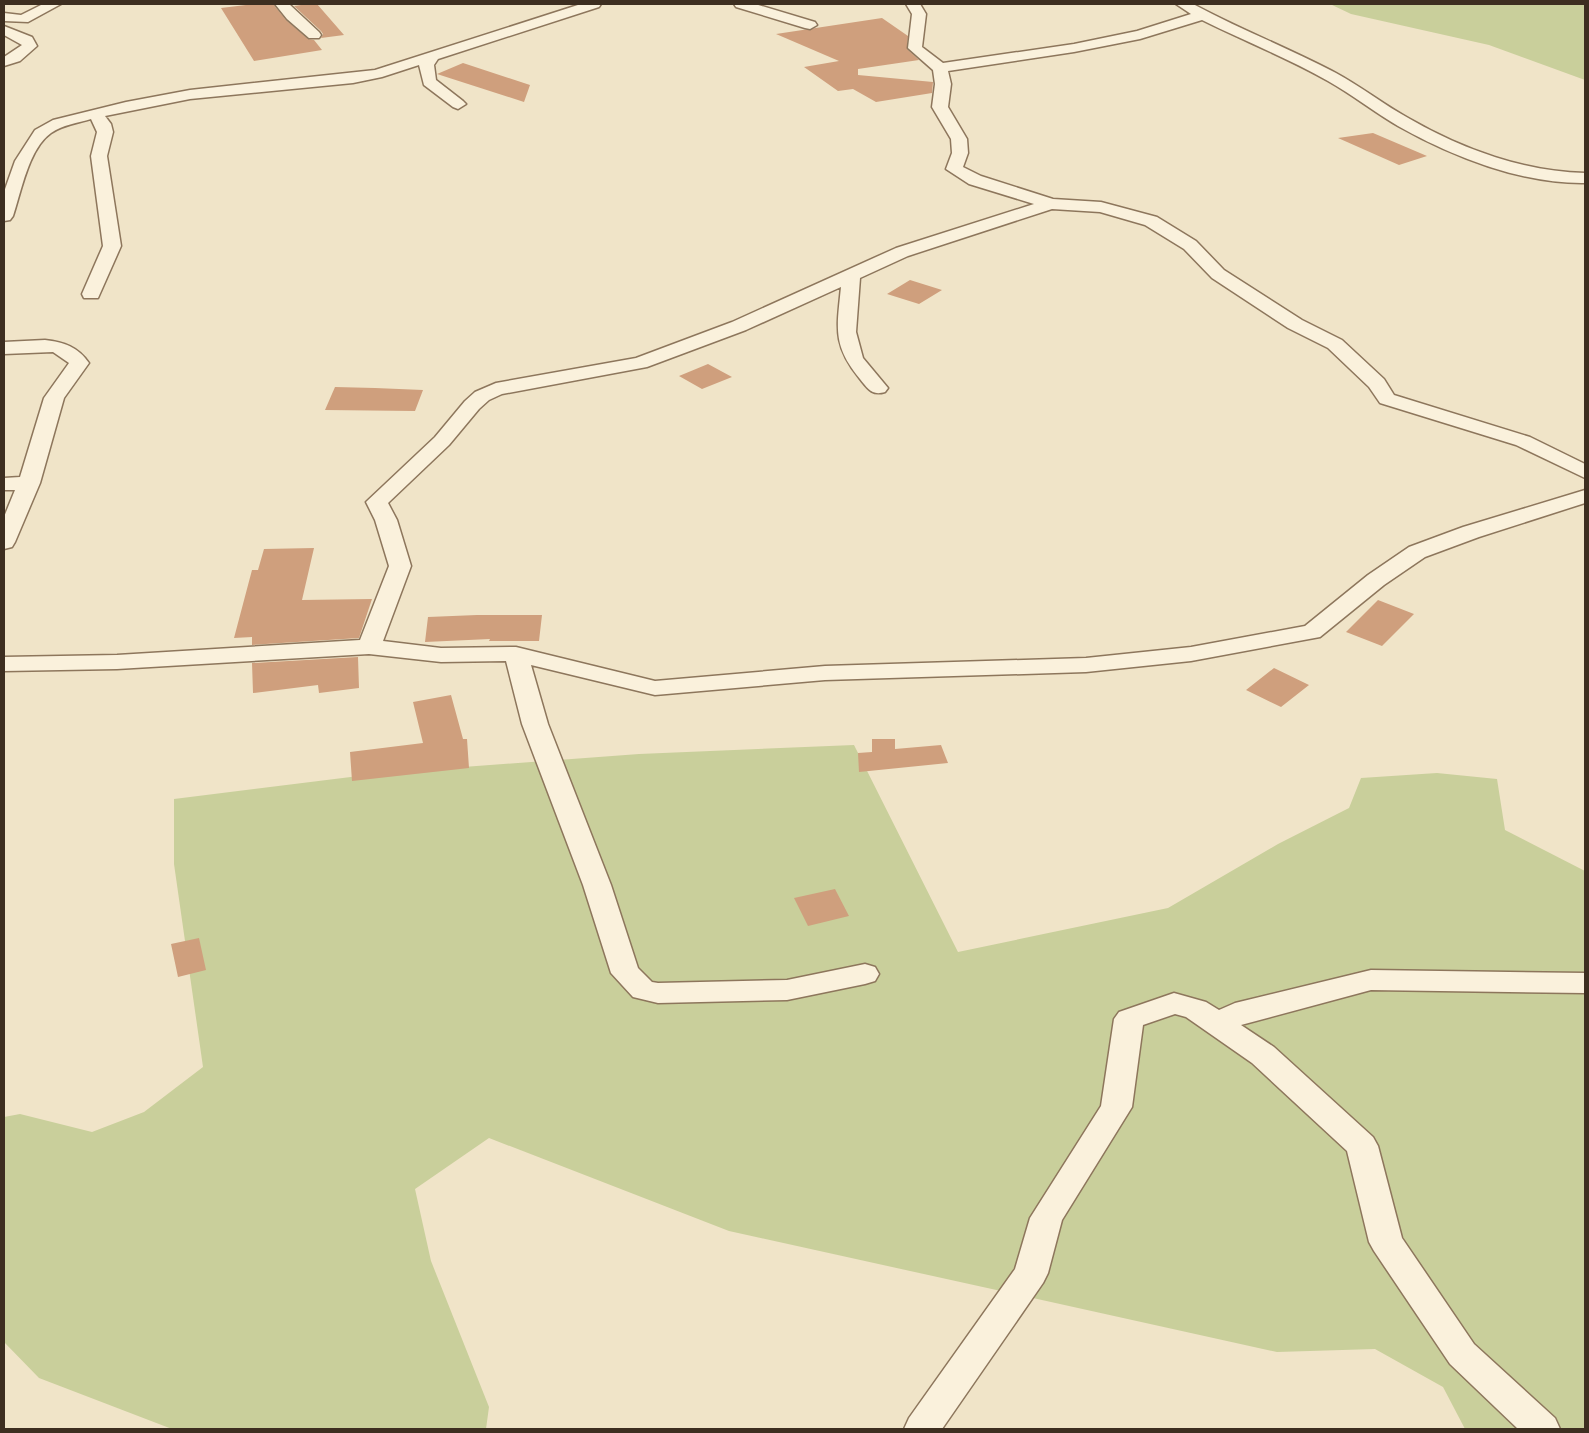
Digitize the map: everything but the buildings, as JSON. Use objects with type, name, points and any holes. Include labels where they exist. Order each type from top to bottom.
[{"type":"street","points":[[4,7],[10,4]]},
{"type":"street","points":[[4,17],[23,19],[54,4]]},
{"type":"street","points":[[282,4],[292,16],[314,35]]},
{"type":"street","points":[[4,216],[28,150],[42,131],[65,121],[140,102],[198,92],[361,77],[594,4]]},
{"type":"street","points":[[741,4],[810,25]]},
{"type":"street","points":[[913,4],[919,14],[914,48],[940,68],[943,84],[940,107],[959,139],[960,153],[954,169],[975,180],[1051,204],[1101,208],[1151,221],[1190,245],[1218,274],[1295,324],[1335,344],[1377,383],[1387,399],[1523,441],[1585,472]]},
{"type":"street","points":[[1184,4],[1203,15],[1326,73],[1404,123],[1430,136],[1545,176],[1569,180],[1585,178]]},
{"type":"street","points":[[940,68],[1074,48],[1140,35],[1203,15]]},
{"type":"street","points":[[4,30],[27,40],[30,46],[42,48],[37,55],[7,69]]},
{"type":"street","points":[[433,56],[426,65],[429,82],[458,104]]},
{"type":"street","points":[[91,294],[112,246],[98,156],[105,132],[103,124],[95,114]]},
{"type":"street","points":[[369,647],[400,566],[386,520],[378,502],[442,441],[482,396],[496,389],[640,364],[740,326],[902,252],[1051,204]]},
{"type":"street","points":[[851,275],[846,332],[854,359],[878,388]]},
{"type":"street","points":[[4,348],[58,347],[74,355],[79,363],[54,398],[29,483],[4,542]]},
{"type":"street","points":[[4,484],[29,483]]},
{"type":"street","points":[[4,664],[117,662],[369,647],[441,655],[516,654],[656,688],[825,673],[1086,665],[1191,654],[1312,632],[1376,580],[1418,552],[1471,532],[1585,496]]},
{"type":"street","points":[[516,654],[536,724],[597,885],[626,973],[643,990],[658,993],[787,990],[865,974]]},
{"type":"street","points":[[1218,1025],[1235,1014],[1371,980],[1585,983]]},
{"type":"street","points":[[922,1429],[1031,1273],[1046,1218],[1116,1107],[1128,1019],[1174,1003],[1196,1009],[1263,1055],[1362,1146],[1386,1242],[1462,1354],[1542,1429]]},
{"type":"green space","points":[[1330,4],[1585,4],[1585,80],[1489,45],[1351,14]]},
{"type":"green space","points":[[854,745],[958,952],[1168,908],[1278,844],[1349,808],[1361,778],[1437,773],[1497,779],[1505,830],[1585,871],[1585,1429],[1465,1429],[1443,1387],[1375,1349],[1277,1352],[729,1231],[489,1138],[415,1189],[431,1261],[489,1407],[486,1429],[172,1429],[39,1378],[4,1342],[4,1117],[20,1114],[92,1132],[144,1112],[203,1067],[174,864],[174,799],[383,773],[639,754]]}]
